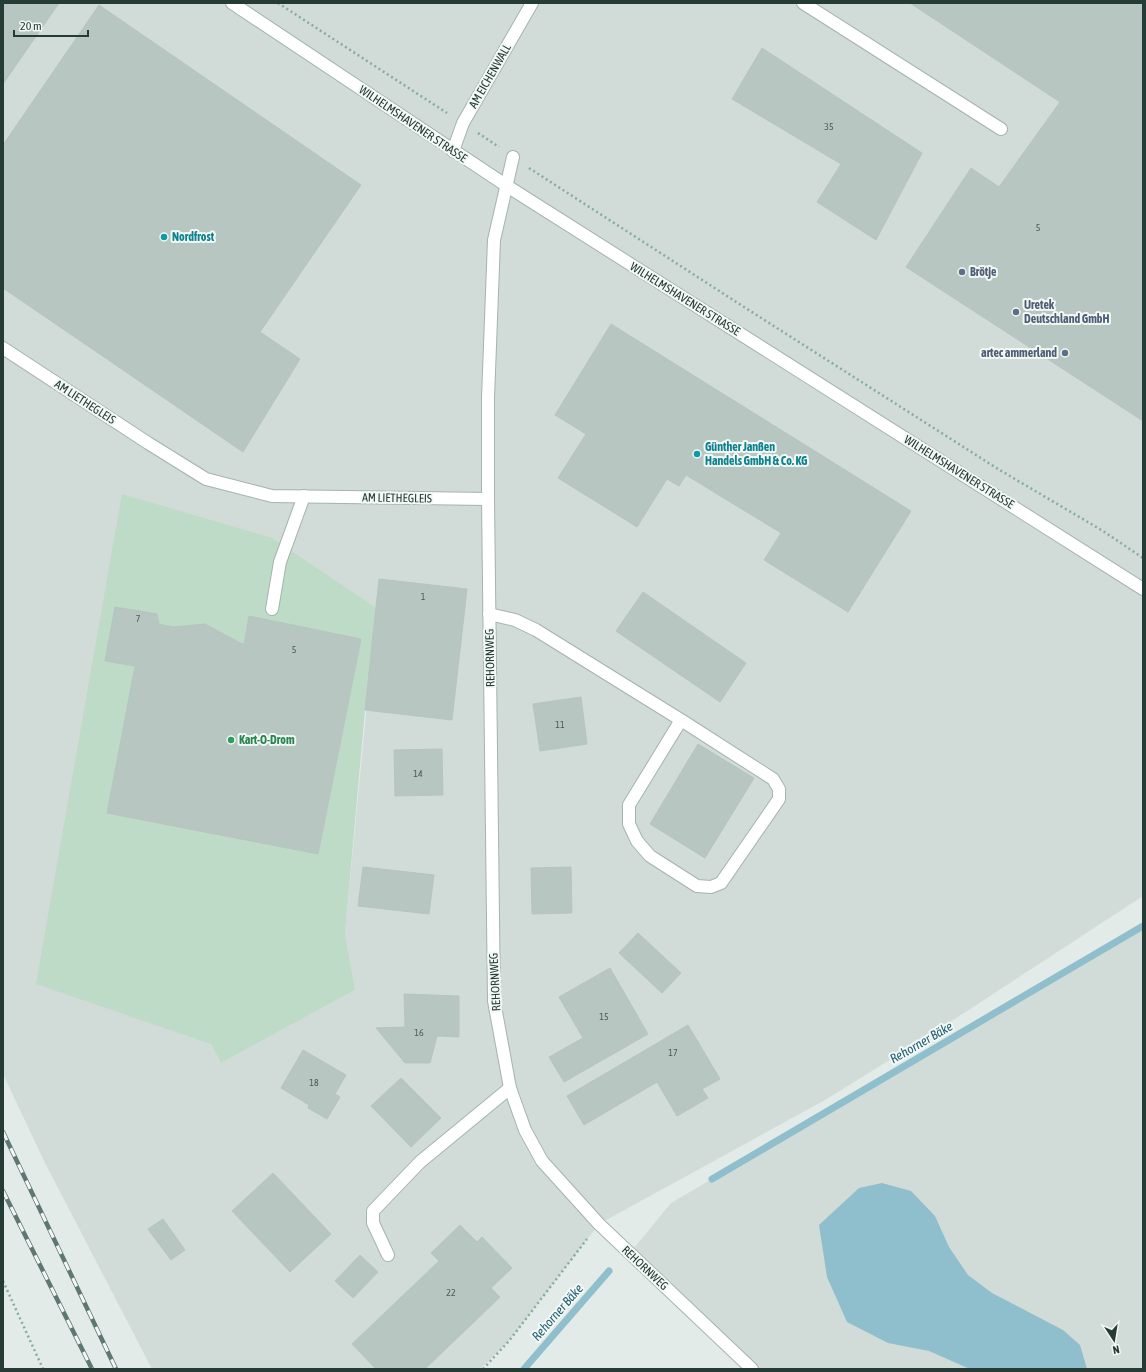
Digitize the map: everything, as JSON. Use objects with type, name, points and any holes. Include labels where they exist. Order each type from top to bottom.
[{"type":"street","name":"WILHELMSHAVENER STRASSE","points":[[232,3],[507,186],[1143,589]]},
{"type":"street","name":"AM EICHENWALL","points":[[453,151],[463,123],[532,3]]},
{"type":"street","points":[[803,3],[1001,129]]},
{"type":"street","points":[[488,499],[488,398],[494,240],[513,157]]},
{"type":"street","name":"AM LIETHEGLEIS","points":[[3,348],[148,443],[206,479],[272,496],[488,499]]},
{"type":"street","points":[[272,609],[280,562],[304,496]]},
{"type":"street","name":"REHORNWEG","points":[[488,499],[494,1001],[510,1088],[525,1130],[542,1161],[598,1224],[752,1369]]},
{"type":"street","points":[[489,614],[515,620],[536,630],[681,720],[773,779],[779,790],[779,799],[721,883],[711,887],[697,886],[650,856],[637,841],[629,824],[629,805],[681,720]]},
{"type":"street","points":[[388,1255],[374,1223],[373,1211],[420,1162],[510,1088]]},
{"type":"path","points":[[278,3],[744,307],[998,469],[1103,531],[1143,558]]},
{"type":"path","points":[[483,1369],[509,1341],[598,1224]]},
{"type":"path","points":[[3,1281],[43,1369]]},
{"type":"shaded area","points":[[3,3],[1143,3],[1143,896],[935,1032],[825,1100],[599,1224],[509,1341],[480,1369],[152,1369],[44,1161],[3,1074]],"holes":[[[376,609],[345,933],[355,990],[221,1063],[211,1044]]]},
{"type":"shaded area","points":[[1143,926],[1143,1369],[752,1369],[630,1253],[671,1203]]},
{"type":"green space","points":[[122,494],[272,538],[376,608],[365,710],[345,933],[355,990],[221,1063],[211,1044],[36,984]]},
{"type":"water","points":[[882,1183],[911,1191],[935,1216],[949,1247],[968,1275],[992,1293],[1063,1330],[1080,1345],[1087,1369],[970,1369],[929,1351],[888,1343],[847,1322],[827,1277],[819,1225],[859,1188]]},
{"type":"building","points":[[3,3],[59,3],[3,84]]},
{"type":"building","points":[[910,3],[1143,3],[1143,421],[906,267],[971,168],[999,187],[1060,102]]},
{"type":"building","name":"Nordfrost","points":[[99,5],[361,185],[260,332],[300,359],[243,452],[3,288],[3,145]]},
{"type":"building","points":[[762,48],[922,153],[876,240],[817,202],[841,164],[732,99]]},
{"type":"building","name":"Günther Janßen Handels GmbH & Co. KG","points":[[611,324],[911,511],[848,612],[764,560],[781,533],[686,475],[679,486],[667,479],[637,527],[558,478],[586,434],[555,415]]},
{"type":"building","points":[[379,579],[467,589],[452,720],[365,710]]},
{"type":"building","points":[[643,592],[746,663],[720,702],[616,631]]},
{"type":"building","name":"Kart-O-Drom","points":[[115,607],[157,614],[159,624],[173,627],[205,624],[244,645],[249,616],[361,639],[318,854],[107,813],[135,666],[105,661]]},
{"type":"building","points":[[581,697],[587,744],[540,751],[533,704]]},
{"type":"building","points":[[698,744],[754,778],[705,858],[650,824]]},
{"type":"building","points":[[442,749],[443,795],[395,796],[394,750]]},
{"type":"building","points":[[363,867],[434,875],[429,914],[358,906]]},
{"type":"building","points":[[571,867],[572,913],[532,914],[531,868]]},
{"type":"building","points":[[638,933],[681,973],[662,993],[619,953]]},
{"type":"building","points":[[610,968],[648,1034],[564,1082],[549,1057],[583,1038],[559,997]]},
{"type":"building","points":[[404,994],[459,996],[459,1037],[437,1036],[430,1063],[405,1063],[376,1028],[405,1027]]},
{"type":"building","points":[[688,1025],[720,1079],[702,1089],[708,1098],[677,1116],[657,1082],[584,1125],[567,1096]]},
{"type":"building","points":[[303,1050],[346,1075],[335,1094],[340,1097],[327,1119],[308,1108],[309,1105],[281,1088]]},
{"type":"building","points":[[401,1078],[441,1118],[411,1147],[371,1106]]},
{"type":"building","points":[[273,1173],[331,1234],[290,1272],[232,1211]]},
{"type":"building","points":[[163,1219],[185,1250],[171,1260],[148,1229]]},
{"type":"building","points":[[460,1225],[477,1242],[482,1237],[512,1268],[491,1288],[500,1297],[425,1369],[376,1369],[352,1344],[439,1261],[431,1253]]},
{"type":"building","points":[[360,1255],[378,1272],[353,1298],[335,1281]]},
{"type":"waterway","name":"Rehorner Bäke","points":[[712,1179],[1143,926]]},
{"type":"waterway","name":"Rehorner Bäke","points":[[524,1369],[609,1271]]},
{"type":"railway","points":[[3,1132],[116,1369]]},
{"type":"railway","points":[[3,1191],[92,1369]]},
{"type":"place","name":"Nordfrost","points":[[164,237]]},
{"type":"place","name":"Brötje","points":[[962,272]]},
{"type":"place","name":"Uretek Deutschland GmbH","points":[[1016,312]]},
{"type":"place","name":"artec ammerland","points":[[1065,353]]},
{"type":"place","name":"Günther Janßen Handels GmbH & Co. KG","points":[[697,454]]},
{"type":"place","name":"Kart-O-Drom","points":[[231,740]]}]
